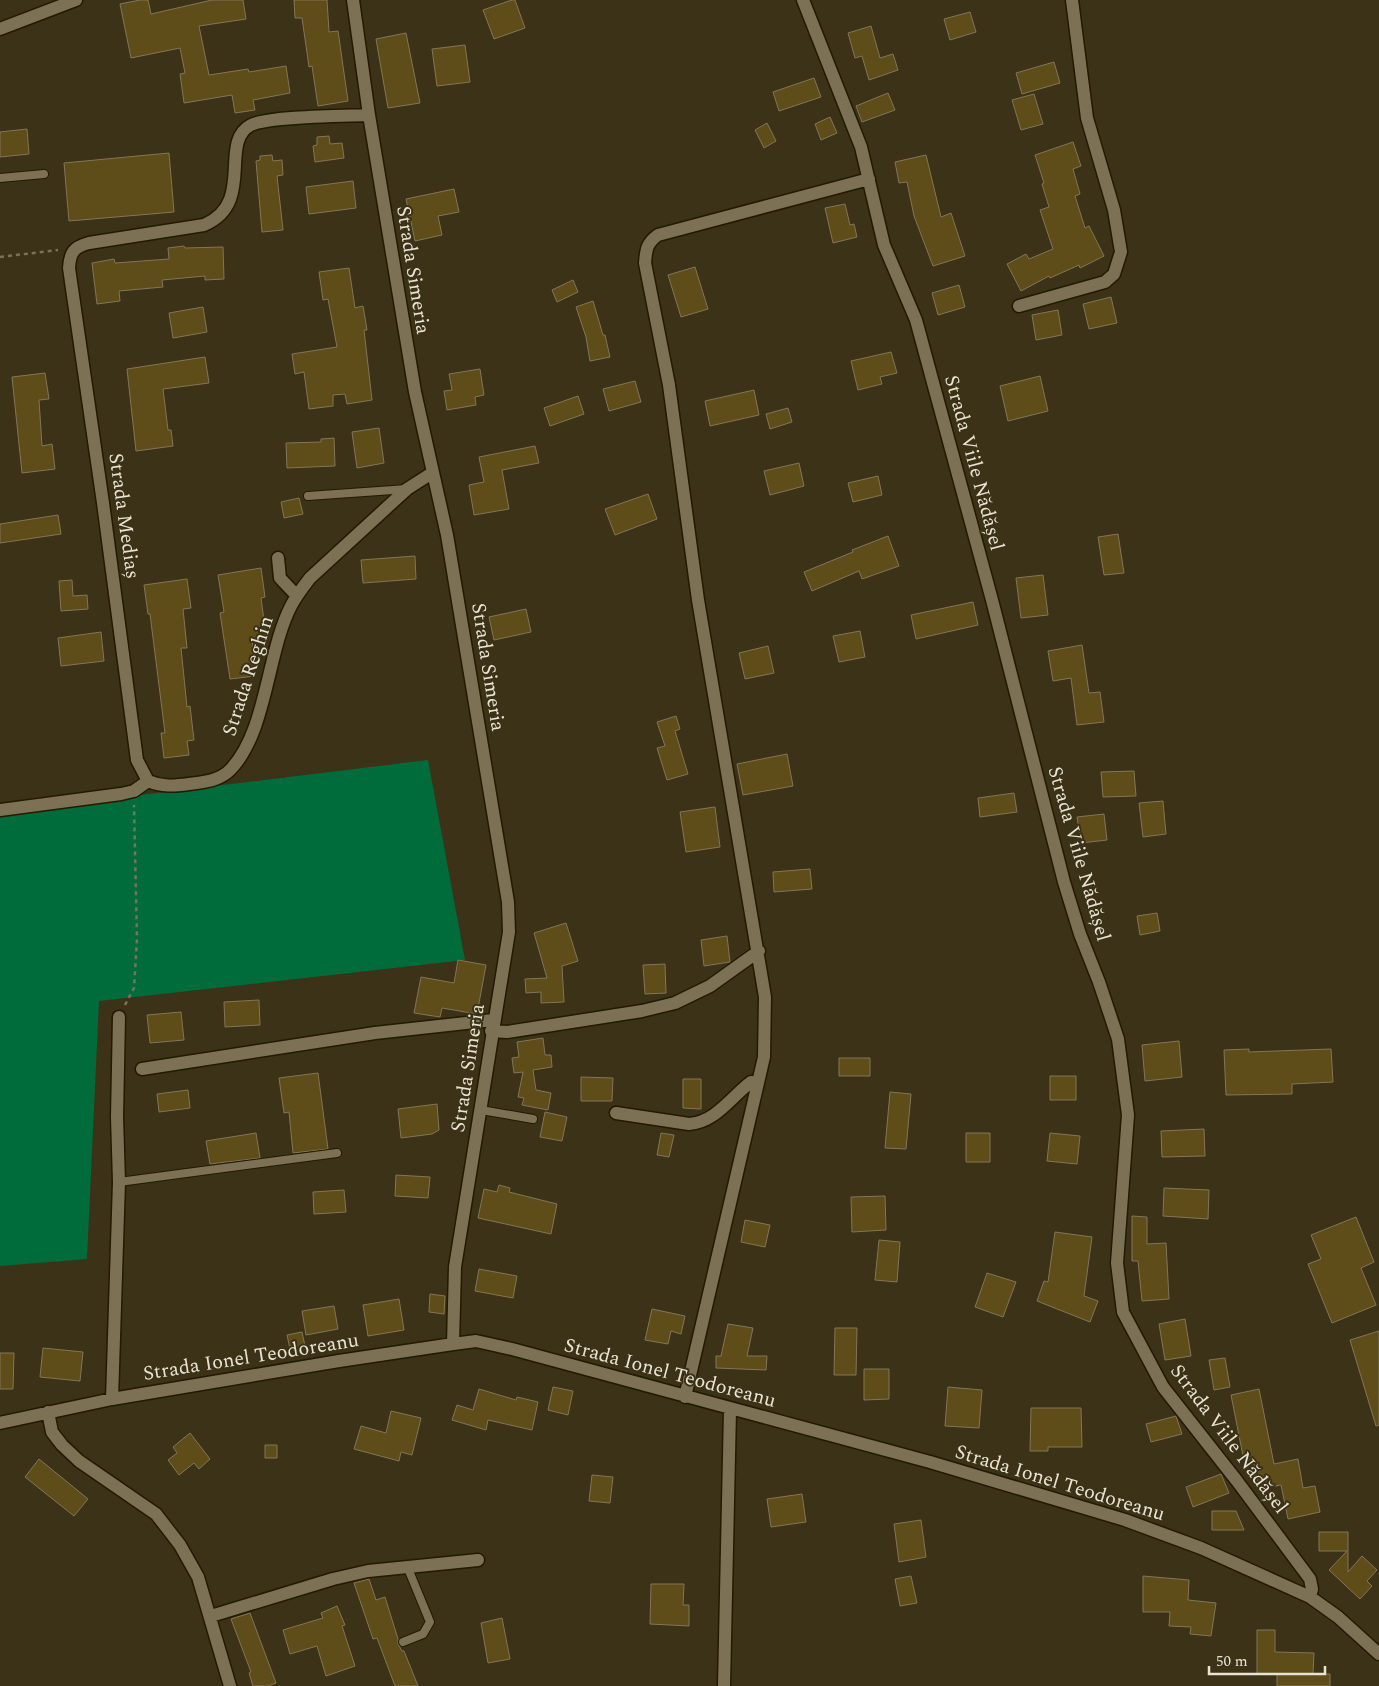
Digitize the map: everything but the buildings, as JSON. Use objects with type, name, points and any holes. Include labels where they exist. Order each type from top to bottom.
[{"type":"street","points":[[0,29],[76,0]]},
{"type":"street","name":"Strada Simeria","points":[[353,0],[369,115],[415,392],[449,544],[508,902],[509,932],[492,1025],[481,1110],[455,1267],[454,1344]]},
{"type":"street","name":"Strada Viile Nădășel","points":[[803,0],[861,147],[884,245],[916,320],[1022,714],[1064,882],[1080,934],[1099,982],[1118,1039],[1128,1115],[1117,1263],[1123,1312],[1162,1387],[1237,1481],[1310,1579],[1312,1589],[1310,1597]]},
{"type":"street","points":[[1019,306],[1105,282],[1114,274],[1120,257],[1114,210],[1087,118],[1072,0]]},
{"type":"street","points":[[71,254],[74,249],[89,242],[204,225],[213,221],[225,209],[234,186],[237,142],[240,134],[252,124],[284,120],[369,115]]},
{"type":"street","points":[[684,1397],[764,1057],[766,1029],[765,997],[759,950],[698,600],[669,385],[646,270],[646,249],[651,240],[658,235],[869,178]]},
{"type":"street","name":"Strada Mediaș","points":[[71,254],[69,268],[137,760],[148,781]]},
{"type":"street","name":"Strada Reghin","points":[[148,781],[167,786],[206,782],[219,778],[230,770],[247,744],[284,624],[297,596],[310,578],[407,489],[432,472]]},
{"type":"street","points":[[278,558],[280,578],[297,596]]},
{"type":"street","points":[[0,810],[134,791],[148,781]]},
{"type":"street","points":[[142,1069],[375,1033],[492,1025],[507,1032],[642,1011],[675,1004],[710,986],[759,950]]},
{"type":"street","points":[[112,1399],[119,1182],[116,1117],[119,1017]]},
{"type":"street","points":[[616,1113],[689,1124],[700,1123],[722,1108],[751,1082],[758,1083]]},
{"type":"street","name":"Strada Ionel Teodoreanu","points":[[0,1423],[112,1399],[339,1361],[476,1341],[512,1349],[730,1410],[930,1462],[1125,1520],[1201,1548],[1310,1597]]},
{"type":"street","points":[[724,1686],[730,1410]]},
{"type":"street","points":[[48,1412],[52,1432],[62,1445],[79,1461],[156,1514],[180,1544],[198,1577],[230,1686]]},
{"type":"street","points":[[211,1616],[333,1579],[368,1571],[478,1560]]},
{"type":"street","points":[[1310,1597],[1338,1617],[1379,1654]]},
{"type":"lane","points":[[0,178],[44,174]]},
{"type":"lane","points":[[308,496],[407,489]]},
{"type":"lane","points":[[481,1110],[533,1119]]},
{"type":"lane","points":[[119,1182],[337,1153]]},
{"type":"lane","points":[[403,1642],[423,1634],[430,1622],[407,1566]]},
{"type":"path","points":[[0,257],[49,250],[71,254]]},
{"type":"path","points":[[119,1017],[134,988],[137,939],[134,791]]},
{"type":"green space","points":[[428,760],[465,960],[99,1001],[87,1259],[0,1266],[0,812]]}]
